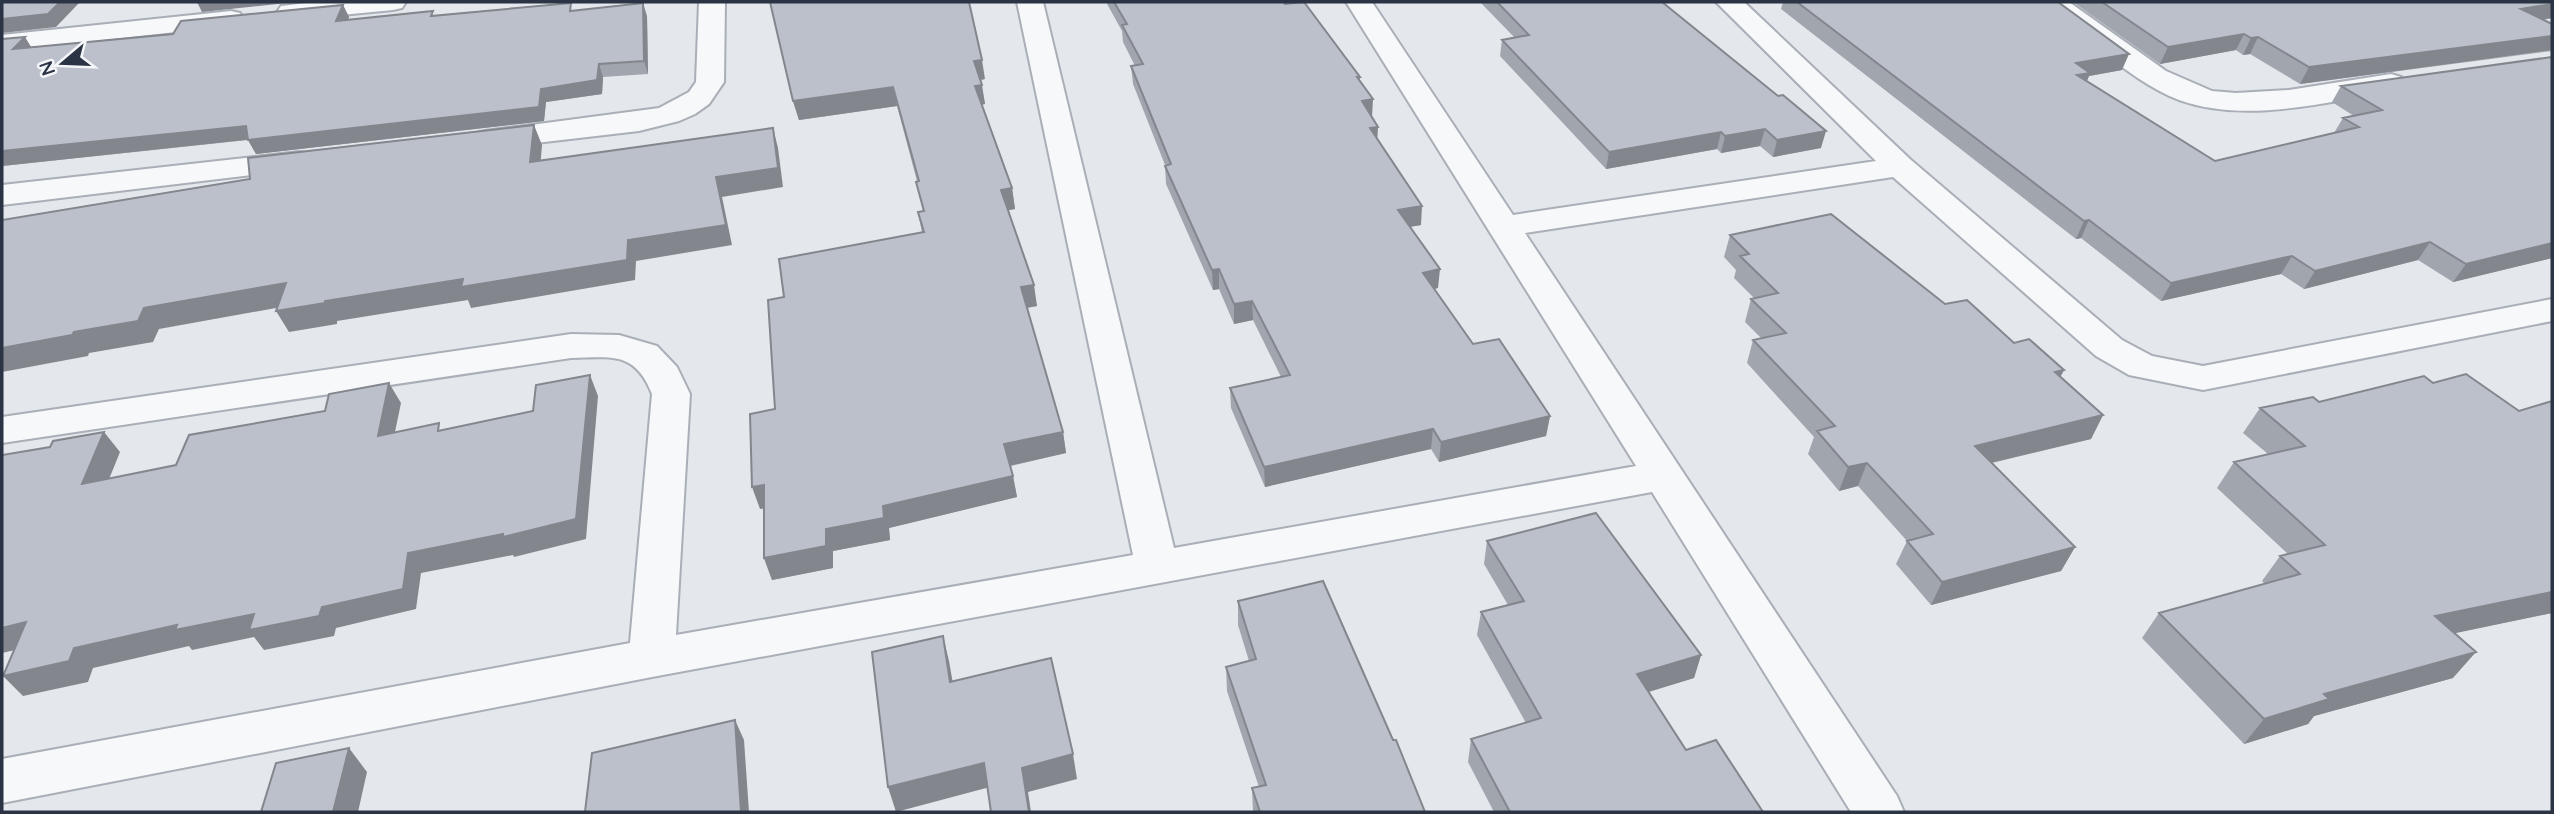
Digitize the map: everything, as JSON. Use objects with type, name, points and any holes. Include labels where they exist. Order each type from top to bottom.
[{"type":"street","points":[[115,31],[135,2]]},
{"type":"street","points":[[2,43],[393,2]]},
{"type":"street","points":[[459,143],[639,122],[685,108],[699,98],[710,82],[712,2]]},
{"type":"street","points":[[1030,2],[1157,568]]},
{"type":"street","points":[[1359,2],[1879,812]]},
{"type":"street","points":[[1729,2],[1900,167],[2109,348],[2142,366],[2203,378],[2552,310]]},
{"type":"street","points":[[2053,2],[2167,84],[2192,95],[2219,101],[2250,102],[2415,80]]},
{"type":"street","points":[[2,195],[334,157]]},
{"type":"street","points":[[1503,226],[1900,167]]},
{"type":"street","points":[[2,430],[571,346],[606,346],[638,351],[656,361],[671,394],[652,658]]},
{"type":"street","points":[[2,781],[652,658],[1664,476]]},
{"type":"building","points":[[2,2],[60,2],[48,14],[2,19]]},
{"type":"building","points":[[770,2],[969,2],[982,60],[974,61],[982,85],[975,86],[1012,188],[1001,190],[1034,285],[1021,287],[1063,432],[1004,444],[1013,476],[883,506],[884,518],[826,529],[826,546],[764,558],[764,485],[752,487],[750,414],[775,409],[768,300],[784,297],[779,259],[924,232],[918,212],[924,211],[916,182],[919,181],[893,87],[793,101]]},
{"type":"building","points":[[1114,2],[1304,2],[1360,77],[1357,77],[1373,99],[1362,101],[1378,127],[1370,128],[1422,206],[1398,210],[1440,269],[1423,273],[1473,344],[1499,339],[1550,416],[1441,442],[1433,429],[1264,467],[1230,388],[1290,375],[1252,301],[1234,304],[1219,269],[1212,270],[1165,166],[1171,164],[1131,66],[1143,64],[1122,25],[1127,24]]},
{"type":"building","points":[[1497,2],[1662,2],[1778,96],[1783,95],[1826,131],[1777,140],[1765,129],[1725,136],[1721,132],[1609,152],[1502,40],[1529,35]]},
{"type":"building","points":[[1797,2],[2058,2],[2129,54],[2076,63],[2090,73],[2077,75],[2215,161],[2359,127],[2343,118],[2382,110],[2341,86],[2552,57],[2552,243],[2466,264],[2430,242],[2315,271],[2292,256],[2171,283],[2089,220],[2084,221]]},
{"type":"building","points":[[2102,2],[2552,2],[2521,9],[2552,24],[2552,36],[2309,67],[2258,37],[2251,38],[2244,34],[2168,47]]},
{"type":"building","points":[[571,3],[570,11],[643,3],[644,61],[599,64],[597,80],[541,89],[539,107],[248,140],[246,126],[2,151],[2,39],[25,37],[13,49],[173,34],[181,21],[343,5],[336,21],[433,11],[431,16]]},
{"type":"building","points":[[534,125],[530,162],[773,128],[778,168],[716,177],[726,225],[628,240],[627,260],[461,287],[463,279],[276,311],[286,283],[144,308],[138,321],[2,348],[2,220],[250,179],[248,158]]},
{"type":"building","points":[[1831,214],[1945,304],[1967,300],[2014,343],[2029,339],[2064,370],[2055,372],[2103,415],[1975,446],[2075,547],[1942,582],[1907,541],[1933,534],[1867,463],[1848,467],[1817,431],[1835,426],[1753,340],[1786,333],[1751,299],[1778,293],[1740,256],[1749,254],[1730,235]]},
{"type":"building","points":[[2466,374],[2519,411],[2552,401],[2552,592],[2435,616],[2476,652],[2324,694],[2329,699],[2264,719],[2159,613],[2300,574],[2280,556],[2325,545],[2234,462],[2305,446],[2260,408],[2313,397],[2319,402],[2424,376],[2433,383]]},
{"type":"building","points":[[590,375],[576,519],[503,537],[503,534],[408,553],[403,589],[322,607],[319,616],[249,630],[254,614],[175,630],[177,625],[74,648],[69,661],[3,676],[26,622],[2,628],[2,455],[50,447],[53,441],[104,432],[82,484],[176,465],[189,435],[325,411],[329,394],[389,383],[378,436],[439,423],[438,431],[533,411],[536,385]]},
{"type":"building","points":[[1596,513],[1701,655],[1637,674],[1686,750],[1716,740],[1763,812],[1510,812],[1471,739],[1541,718],[1481,612],[1524,601],[1487,541]]},
{"type":"building","points":[[1323,581],[1393,740],[1396,740],[1425,812],[1260,812],[1252,788],[1266,785],[1226,667],[1256,659],[1238,601]]},
{"type":"building","points":[[943,636],[950,682],[1051,658],[1073,754],[1022,768],[1029,812],[991,812],[984,763],[888,787],[872,652]]},
{"type":"building","points":[[735,720],[741,812],[585,812],[592,753]]},
{"type":"building","points":[[349,748],[333,812],[261,812],[276,763]]}]
